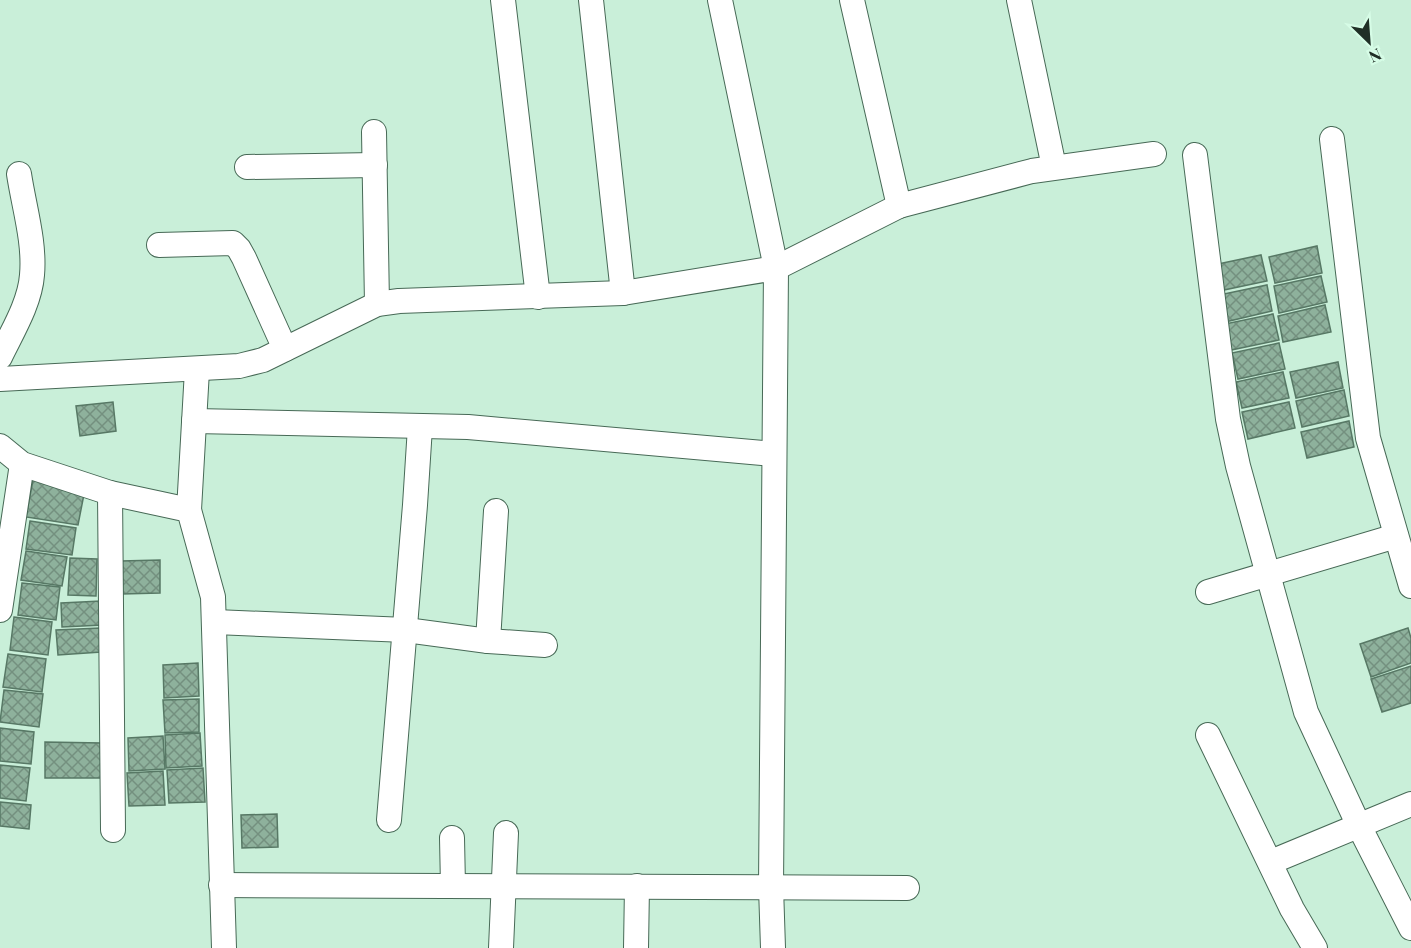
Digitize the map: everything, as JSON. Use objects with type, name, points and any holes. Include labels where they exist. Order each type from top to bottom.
[{"type":"street","points":[[503,0],[538,297]]},
{"type":"street","points":[[591,0],[623,293]]},
{"type":"street","points":[[720,0],[776,268],[771,887],[773,948]]},
{"type":"street","points":[[852,0],[899,206]]},
{"type":"street","points":[[1019,0],[1054,167]]},
{"type":"street","points":[[374,132],[377,304]]},
{"type":"street","points":[[1332,139],[1368,438],[1411,586]]},
{"type":"street","points":[[0,379],[239,366],[262,360],[377,304],[399,301],[623,293],[776,268],[899,206],[1032,171],[1154,154]]},
{"type":"street","points":[[1195,155],[1228,419],[1238,466],[1306,712],[1359,826],[1411,928]]},
{"type":"street","points":[[247,167],[375,165]]},
{"type":"street","points":[[0,357],[23,307],[32,276],[31,246],[18,174]]},
{"type":"street","points":[[159,245],[233,243],[244,258],[285,349]]},
{"type":"street","points":[[197,370],[189,510],[213,597],[215,622],[224,948]]},
{"type":"street","points":[[194,422],[468,428],[774,454]]},
{"type":"street","points":[[389,820],[406,630],[420,427]]},
{"type":"street","points":[[0,446],[22,464],[110,493],[189,510]]},
{"type":"street","points":[[0,610],[22,464]]},
{"type":"street","points":[[110,493],[113,830]]},
{"type":"street","points":[[488,641],[496,511]]},
{"type":"street","points":[[1208,592],[1396,536]]},
{"type":"street","points":[[215,622],[406,630],[488,641],[545,645]]},
{"type":"street","points":[[1208,735],[1292,909],[1315,948]]},
{"type":"street","points":[[1271,862],[1411,804]]},
{"type":"street","points":[[501,948],[506,833]]},
{"type":"street","points":[[452,838],[453,886]]},
{"type":"street","points":[[221,885],[907,888]]},
{"type":"street","points":[[636,948],[637,886]]},
{"type":"building","points":[[1317,246],[1322,273],[1275,283],[1269,257]]},
{"type":"building","points":[[1261,255],[1267,281],[1219,291],[1213,265]]},
{"type":"building","points":[[1321,276],[1327,302],[1279,313],[1274,286]]},
{"type":"building","points":[[1267,285],[1272,311],[1225,322],[1219,295]]},
{"type":"building","points":[[1325,305],[1331,332],[1283,342],[1278,316]]},
{"type":"building","points":[[1273,314],[1279,340],[1231,350],[1225,324]]},
{"type":"building","points":[[1279,343],[1285,369],[1238,379],[1232,353]]},
{"type":"building","points":[[1338,362],[1343,388],[1296,398],[1290,372]]},
{"type":"building","points":[[1283,372],[1289,398],[1242,408],[1236,382]]},
{"type":"building","points":[[1344,390],[1349,416],[1302,427],[1296,401]]},
{"type":"building","points":[[113,402],[116,431],[80,436],[76,406]]},
{"type":"building","points":[[1289,402],[1295,428],[1248,439],[1242,412]]},
{"type":"building","points":[[1349,421],[1354,447],[1307,458],[1301,432]]},
{"type":"building","points":[[33,480],[85,489],[78,525],[26,517]]},
{"type":"building","points":[[30,521],[76,528],[72,555],[26,549]]},
{"type":"building","points":[[26,551],[67,557],[62,586],[21,580]]},
{"type":"building","points":[[70,558],[97,559],[96,596],[68,595]]},
{"type":"building","points":[[160,560],[160,593],[122,594],[121,561]]},
{"type":"building","points":[[22,583],[60,587],[56,620],[18,615]]},
{"type":"building","points":[[101,601],[103,625],[62,627],[61,603]]},
{"type":"building","points":[[14,617],[52,622],[48,655],[10,650]]},
{"type":"building","points":[[100,628],[101,652],[58,655],[56,630]]},
{"type":"building","points":[[1408,628],[1411,638],[1411,663],[1371,677],[1360,644]]},
{"type":"building","points":[[8,654],[46,659],[42,692],[3,687]]},
{"type":"building","points":[[198,663],[199,696],[164,698],[163,665]]},
{"type":"building","points":[[1411,666],[1411,703],[1382,712],[1371,679]]},
{"type":"building","points":[[4,690],[43,694],[39,727],[0,722]]},
{"type":"building","points":[[199,699],[199,732],[165,733],[163,700]]},
{"type":"building","points":[[0,728],[34,732],[31,764],[0,761]]},
{"type":"building","points":[[200,733],[202,766],[166,768],[165,735]]},
{"type":"building","points":[[163,736],[165,769],[129,771],[128,738]]},
{"type":"building","points":[[45,742],[102,743],[102,778],[45,778]]},
{"type":"building","points":[[0,765],[30,768],[26,801],[0,798]]},
{"type":"building","points":[[203,768],[205,802],[169,803],[167,770]]},
{"type":"building","points":[[163,771],[165,805],[129,806],[127,773]]},
{"type":"building","points":[[0,802],[31,805],[29,829],[0,826]]},
{"type":"building","points":[[277,814],[278,847],[242,848],[241,815]]}]
